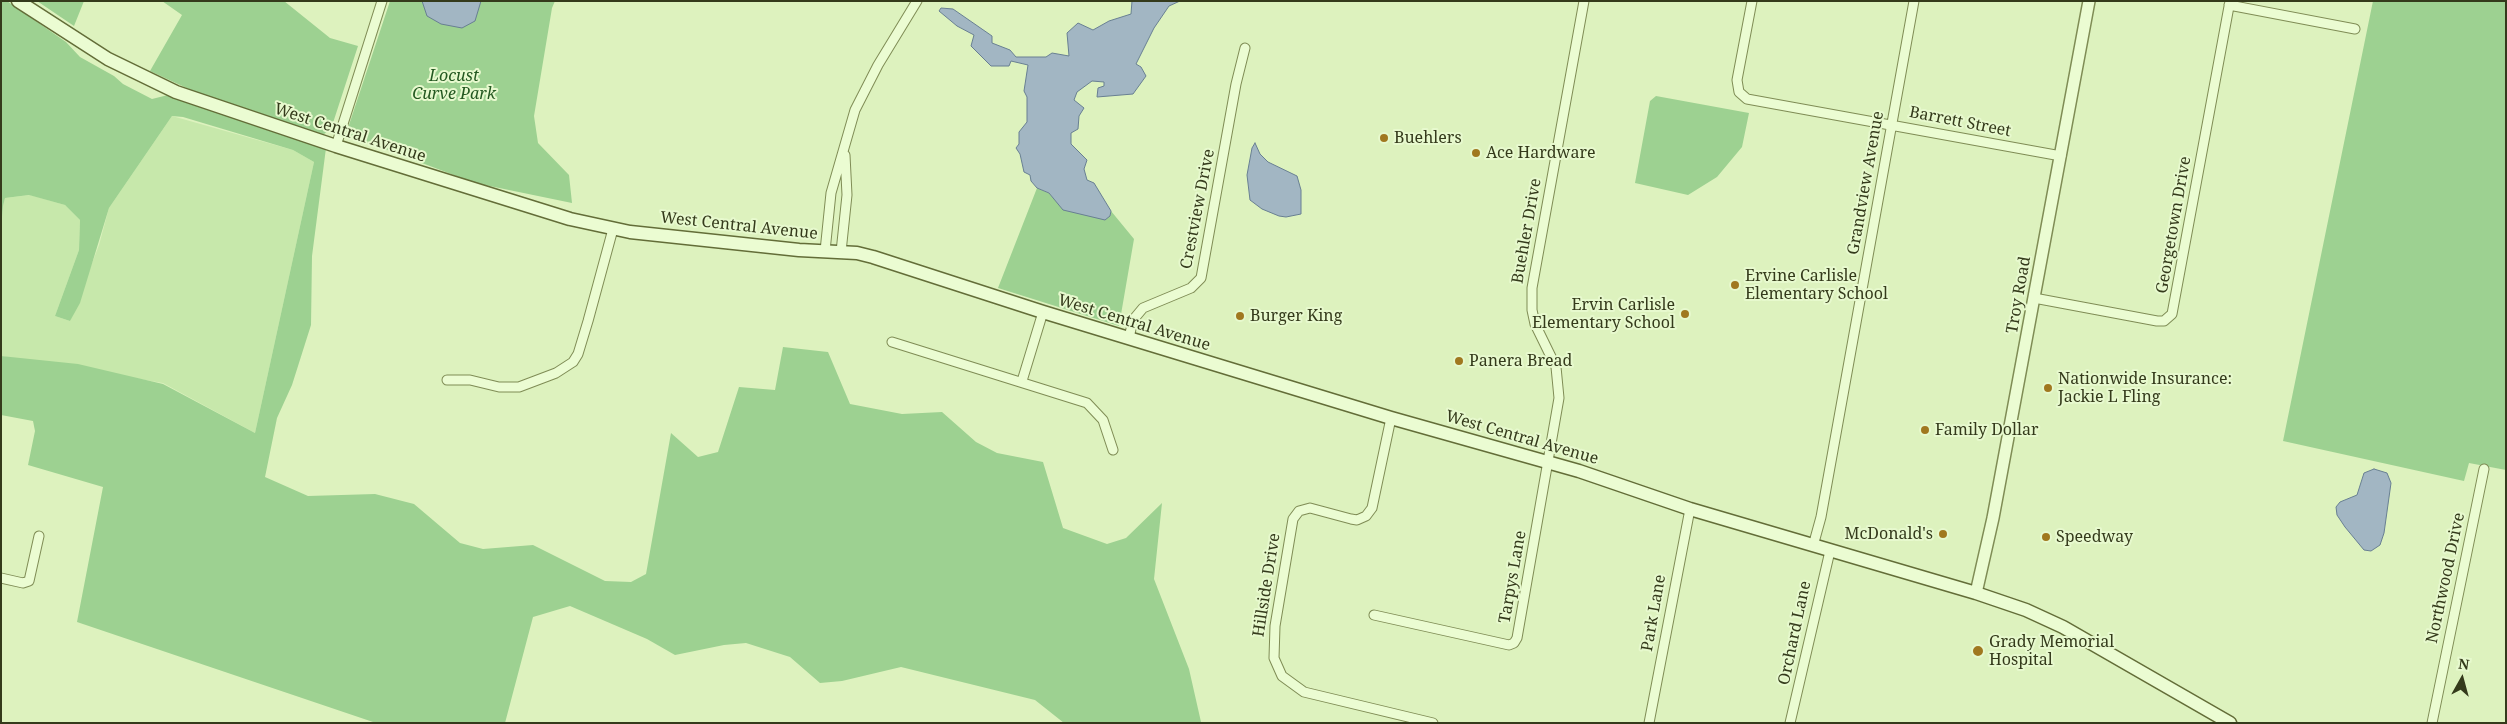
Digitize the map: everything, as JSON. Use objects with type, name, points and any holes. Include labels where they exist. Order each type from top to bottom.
[{"type":"main road","name":"West Central Avenue","points":[[18,1],[108,59],[148,80],[203,103],[542,210],[613,229],[841,252],[873,257],[1043,312],[1391,418],[1548,463],[1690,509],[2026,610],[2063,627],[2230,723]]},
{"type":"street","points":[[336,146],[382,1]]},
{"type":"street","points":[[825,251],[831,193],[850,123],[863,91],[917,1]]},
{"type":"street","name":"Buehler Drive","points":[[1548,463],[1560,388],[1555,363],[1535,324],[1532,310],[1532,288],[1584,1]]},
{"type":"street","name":"Barrett Street","points":[[1752,1],[1737,80],[1739,92],[1747,99],[2060,156]]},
{"type":"street","name":"Grandview Avenue","points":[[1813,546],[1914,1]]},
{"type":"street","name":"Troy Road","points":[[1976,594],[1993,518],[2089,1]]},
{"type":"street","points":[[2230,3],[2355,29]]},
{"type":"street","name":"Georgetown Drive","points":[[2034,298],[2157,321],[2164,321],[2172,314],[2230,3]]},
{"type":"street","name":"Crestview Drive","points":[[1129,338],[1133,320],[1143,308],[1191,288],[1201,278],[1236,84],[1245,48]]},
{"type":"street","points":[[841,252],[847,195],[844,148]]},
{"type":"street","points":[[447,380],[470,380],[499,387],[519,387],[556,373],[573,362],[578,354],[588,322],[613,229]]},
{"type":"street","points":[[1022,381],[1043,312]]},
{"type":"street","points":[[892,342],[1078,398],[1093,407],[1103,420],[1113,450]]},
{"type":"street","name":"Hillside Drive","points":[[1391,418],[1372,508],[1366,516],[1357,520],[1310,508],[1299,511],[1293,519],[1275,626],[1274,658],[1282,676],[1304,692],[1433,723]]},
{"type":"street","name":"Tarpys Lane","points":[[1374,615],[1509,645],[1514,643],[1548,463]]},
{"type":"street","name":"Northwood Drive","points":[[2432,723],[2484,469]]},
{"type":"street","name":"Park Lane","points":[[1649,723],[1690,509]]},
{"type":"street","points":[[1,578],[24,583],[29,581],[38,536]]},
{"type":"street","name":"Orchard Lane","points":[[1790,723],[1830,551]]},
{"type":"green space","points":[[1,1],[7,1],[66,42],[80,57],[114,76],[123,84],[152,99],[168,95],[326,148],[312,256],[311,325],[292,385],[277,418],[265,477],[308,496],[375,494],[414,504],[460,543],[483,549],[533,545],[605,581],[631,582],[646,574],[671,433],[698,457],[718,452],[739,387],[775,390],[783,347],[828,352],[850,404],[902,414],[942,412],[976,442],[997,453],[1043,462],[1063,528],[1107,544],[1126,538],[1162,503],[1154,579],[1189,669],[1201,722],[1206,723],[1064,723],[1035,700],[901,667],[842,681],[820,683],[790,657],[746,643],[724,645],[675,655],[647,639],[570,606],[533,617],[505,723],[376,723],[77,622],[103,487],[28,465],[35,431],[33,421],[1,415],[1,356],[78,364],[163,384],[255,433],[314,162],[293,150],[183,117],[172,116],[109,208],[80,303],[70,321],[55,316],[79,250],[80,220],[65,205],[29,195],[5,198],[1,229]]},
{"type":"green space","points":[[37,1],[84,1],[74,26]]},
{"type":"green space","points":[[162,1],[284,1],[330,38],[358,46],[331,129],[324,134],[308,132],[193,91],[150,71],[182,15]]},
{"type":"green space","name":"Locust Curve Park","points":[[390,1],[555,1],[552,8],[534,116],[538,143],[569,175],[572,203],[475,183],[353,137],[347,131]]},
{"type":"green space","points":[[2373,1],[2506,1],[2506,470],[2469,463],[2464,481],[2283,441]]},
{"type":"green space","points":[[1656,96],[1749,113],[1742,147],[1717,177],[1688,195],[1635,183],[1650,101]]},
{"type":"green space","points":[[172,116],[293,150],[314,162],[255,433],[163,383],[1,356],[1,229],[5,198],[30,195],[65,205],[80,220],[79,250],[55,316],[70,321],[99,245],[109,208]]},
{"type":"green space","points":[[1037,188],[1049,193],[1058,203],[1110,216],[1111,211],[1134,239],[1119,326],[998,288]]},
{"type":"water","points":[[422,1],[481,1],[475,21],[462,28],[441,24],[427,16]]},
{"type":"water","points":[[1132,1],[1180,1],[1169,6],[1154,28],[1136,64],[1141,67],[1146,76],[1133,94],[1097,97],[1098,88],[1104,86],[1104,82],[1092,81],[1077,92],[1074,100],[1084,108],[1079,116],[1078,129],[1071,133],[1071,144],[1087,160],[1084,169],[1087,180],[1094,183],[1111,211],[1110,216],[1105,220],[1063,210],[1049,193],[1037,188],[1031,181],[1030,175],[1024,172],[1020,154],[1016,148],[1019,144],[1019,132],[1027,122],[1027,97],[1024,91],[1028,65],[1011,61],[1009,66],[991,66],[971,46],[974,35],[957,26],[939,11],[941,8],[953,9],[992,36],[992,43],[1010,50],[1016,57],[1046,57],[1052,53],[1069,56],[1067,33],[1078,23],[1093,30],[1109,21],[1131,14]]},
{"type":"water","points":[[1255,143],[1260,154],[1268,162],[1297,176],[1301,190],[1301,214],[1286,217],[1279,216],[1262,209],[1250,200],[1247,175],[1252,148]]},
{"type":"water","points":[[2374,469],[2387,473],[2391,483],[2384,533],[2380,545],[2371,551],[2364,550],[2345,527],[2337,515],[2336,507],[2340,502],[2357,495],[2364,473]]},
{"type":"place","name":"Buehlers","points":[[1384,138]]},
{"type":"place","name":"Ace Hardware","points":[[1476,153]]},
{"type":"place","name":"Ervine Carlisle Elementary School","points":[[1735,285]]},
{"type":"place","name":"Ervin Carlisle Elementary School","points":[[1685,314]]},
{"type":"place","name":"Burger King","points":[[1240,316]]},
{"type":"place","name":"Panera Bread","points":[[1459,361]]},
{"type":"place","name":"Nationwide Insurance: Jackie L Fling","points":[[2048,388]]},
{"type":"place","name":"Family Dollar","points":[[1925,430]]},
{"type":"place","name":"McDonald's","points":[[1943,534]]},
{"type":"place","name":"Speedway","points":[[2046,537]]},
{"type":"place","name":"Grady Memorial Hospital","points":[[1978,651]]}]
